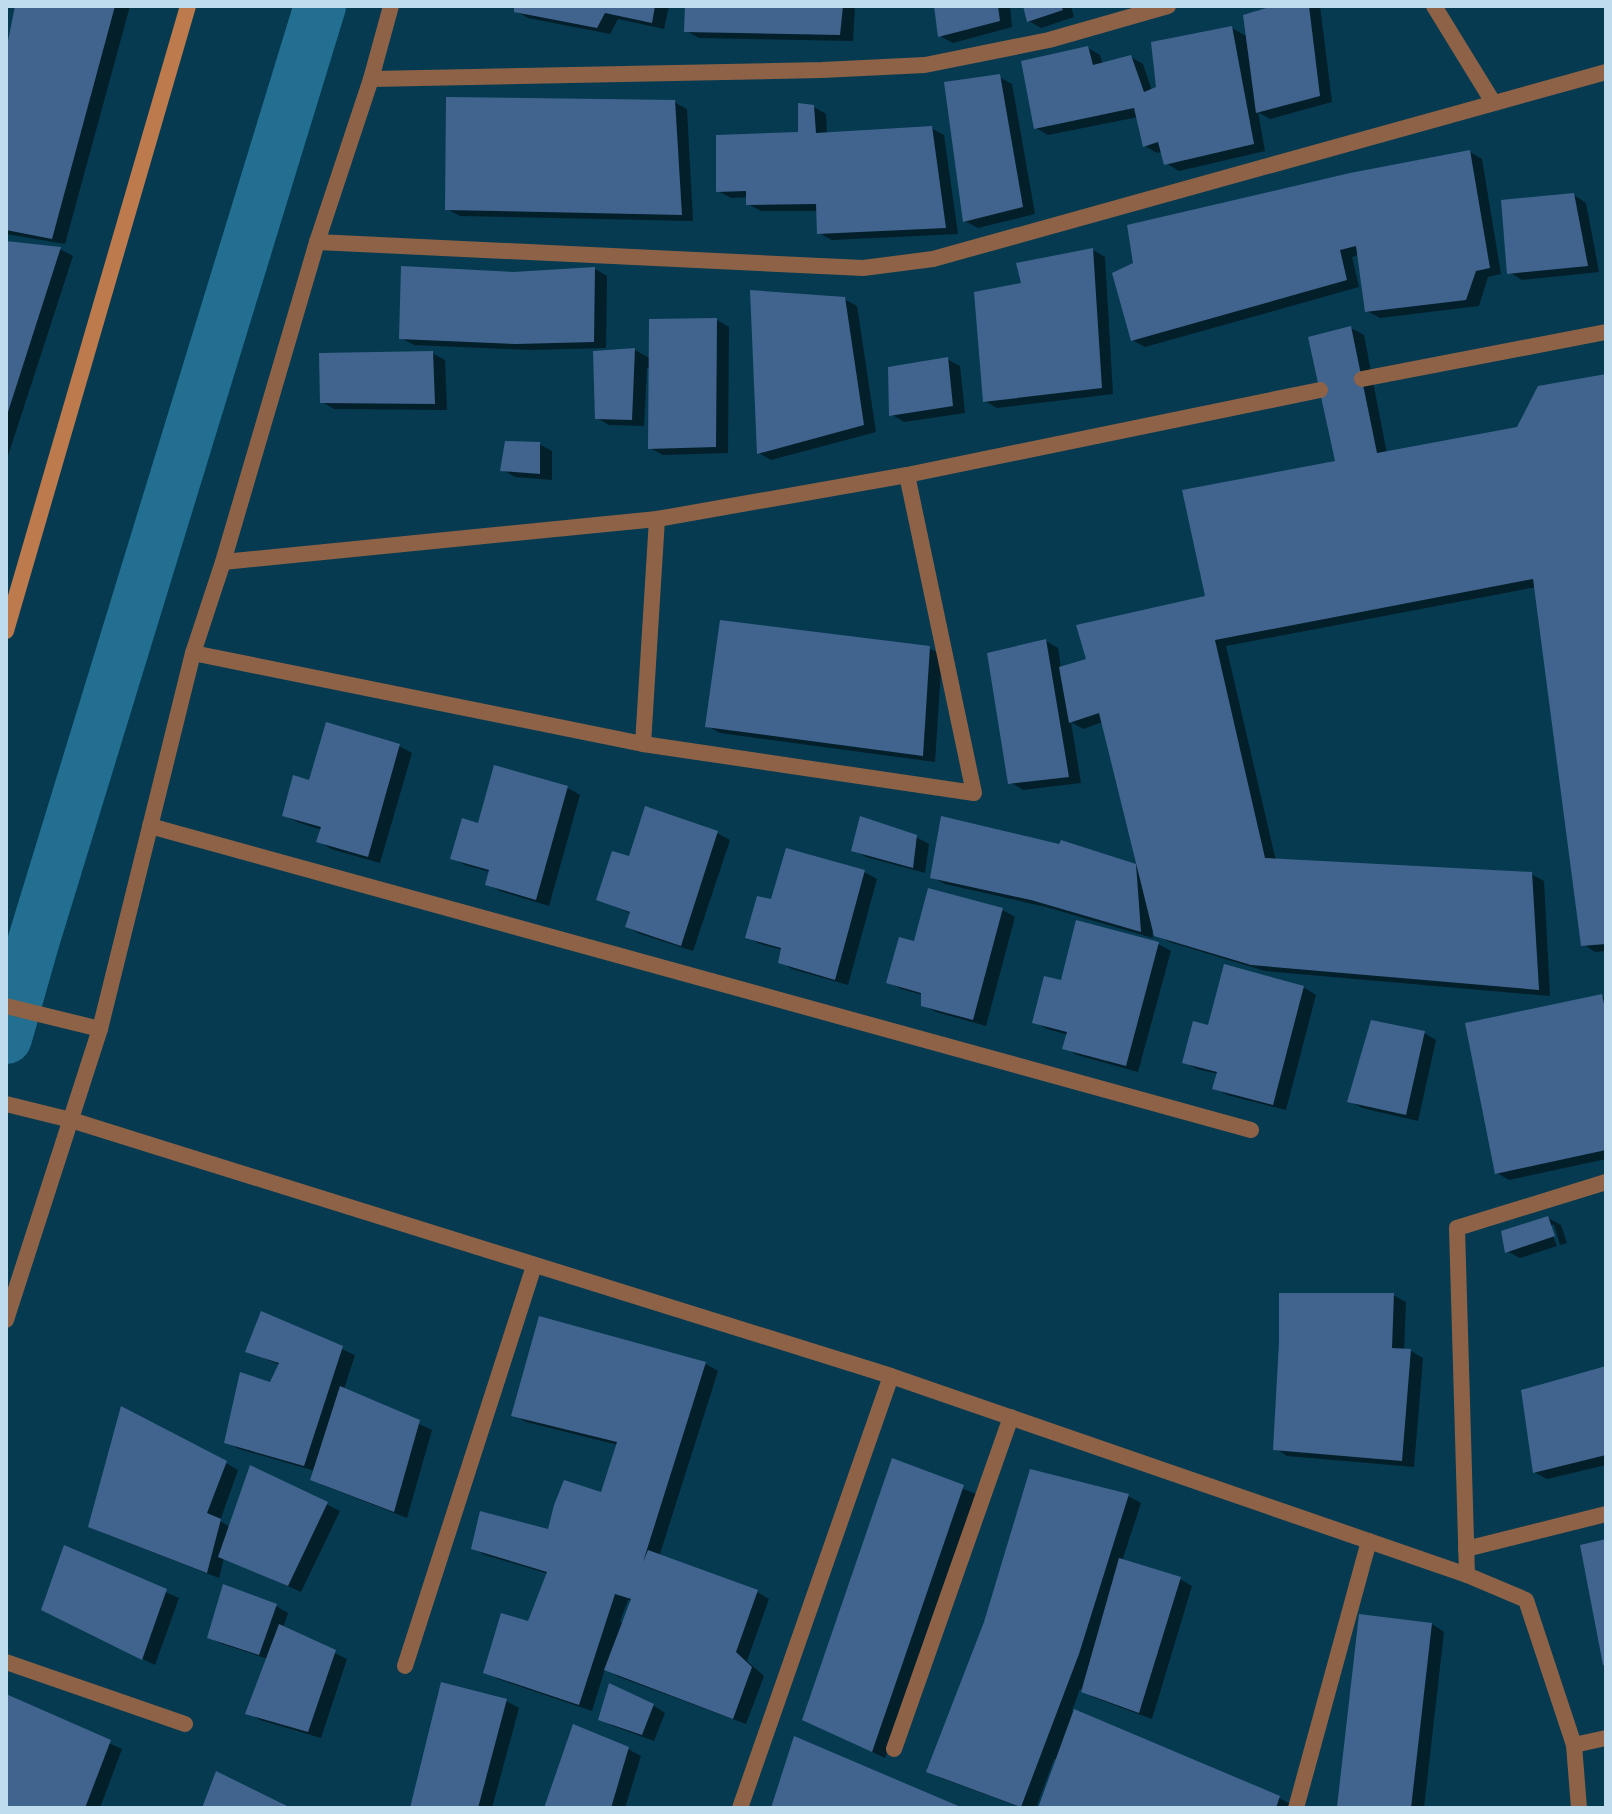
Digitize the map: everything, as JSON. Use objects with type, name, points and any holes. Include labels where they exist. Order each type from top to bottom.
[{"type":"street","points":[[6,631],[188,6]]},
{"type":"street","points":[[6,1320],[100,1029],[193,653],[391,6]]},
{"type":"street","points":[[371,79],[925,65],[1049,40],[1168,6]]},
{"type":"street","points":[[1434,6],[1493,102]]},
{"type":"street","points":[[317,242],[863,268],[933,259],[1606,72]]},
{"type":"street","points":[[1362,379],[1606,332]]},
{"type":"street","points":[[223,562],[657,519],[907,475],[1320,390]]},
{"type":"street","points":[[193,653],[643,744],[974,793],[907,475]]},
{"type":"street","points":[[643,744],[657,519]]},
{"type":"street","points":[[150,826],[1251,1130]]},
{"type":"street","points":[[6,1006],[100,1029]]},
{"type":"street","points":[[6,1104],[71,1120],[891,1376],[1467,1575],[1526,1600],[1574,1745],[1579,1808]]},
{"type":"street","points":[[1467,1575],[1457,1228],[1606,1182]]},
{"type":"street","points":[[405,1666],[534,1266]]},
{"type":"street","points":[[740,1808],[891,1376]]},
{"type":"street","points":[[894,1749],[1011,1417]]},
{"type":"street","points":[[1466,1549],[1606,1514]]},
{"type":"street","points":[[1296,1808],[1369,1541]]},
{"type":"street","points":[[6,1662],[185,1724]]},
{"type":"street","points":[[1574,1745],[1606,1738]]},
{"type":"building","points":[[15,6],[115,6],[52,239],[6,230],[6,51]]},
{"type":"building","points":[[514,6],[655,6],[652,23],[605,13],[597,28],[514,12]]},
{"type":"building","points":[[685,6],[843,6],[840,35],[684,32]]},
{"type":"building","points":[[934,6],[998,6],[1000,21],[938,37]]},
{"type":"building","points":[[1023,6],[1061,6],[1063,10],[1027,22]]},
{"type":"building","points":[[1273,6],[1309,6],[1320,96],[1256,113],[1243,15]]},
{"type":"building","points":[[1232,26],[1254,144],[1164,165],[1158,142],[1143,147],[1134,108],[1034,129],[1021,61],[1088,46],[1093,65],[1131,55],[1144,92],[1156,87],[1151,42]]},
{"type":"building","points":[[1000,74],[1023,207],[963,222],[944,82]]},
{"type":"building","points":[[446,97],[675,100],[682,215],[445,210]]},
{"type":"building","points":[[798,103],[814,105],[816,133],[932,126],[946,228],[817,234],[816,204],[746,205],[746,191],[716,192],[716,135],[798,132]]},
{"type":"building","points":[[1470,150],[1490,268],[1476,271],[1466,300],[1365,312],[1356,246],[1340,250],[1347,280],[1131,341],[1112,273],[1133,263],[1127,225],[1350,173]]},
{"type":"building","points":[[1574,193],[1588,266],[1507,274],[1501,200]]},
{"type":"building","points":[[6,241],[61,247],[7,415],[6,415]]},
{"type":"building","points":[[1093,248],[1102,388],[983,402],[974,292],[1021,283],[1016,263]]},
{"type":"building","points":[[401,266],[513,272],[595,267],[594,342],[516,344],[399,339]]},
{"type":"building","points":[[750,290],[845,297],[864,425],[757,454]]},
{"type":"building","points":[[717,318],[716,447],[648,449],[649,319]]},
{"type":"building","points":[[1351,326],[1377,453],[1517,427],[1538,386],[1606,374],[1606,944],[1581,946],[1533,579],[1215,640],[1265,858],[1532,872],[1539,990],[1251,965],[1154,936],[1099,713],[1069,723],[1059,667],[1086,659],[1076,625],[1205,596],[1182,490],[1335,461],[1308,337]]},
{"type":"building","points":[[635,348],[632,420],[595,419],[593,351]]},
{"type":"building","points":[[433,351],[435,404],[320,403],[319,353]]},
{"type":"building","points":[[948,357],[953,406],[889,416],[888,367]]},
{"type":"building","points":[[505,441],[540,442],[540,474],[500,471]]},
{"type":"building","points":[[720,620],[930,646],[923,756],[705,727]]},
{"type":"building","points":[[1046,639],[1069,777],[1008,784],[987,653]]},
{"type":"building","points":[[326,722],[400,744],[368,857],[316,842],[321,827],[282,816],[293,775],[309,780]]},
{"type":"building","points":[[494,765],[568,786],[536,900],[485,885],[489,870],[450,859],[462,818],[478,823]]},
{"type":"building","points":[[645,806],[718,831],[681,946],[625,927],[630,912],[596,900],[612,851],[629,856]]},
{"type":"building","points":[[860,816],[917,835],[913,868],[851,851]]},
{"type":"building","points":[[941,816],[1059,844],[1061,840],[1136,864],[1141,932],[1031,900],[930,878]]},
{"type":"building","points":[[786,848],[865,870],[835,980],[778,963],[781,948],[745,938],[757,896],[771,899]]},
{"type":"building","points":[[928,888],[1003,908],[973,1020],[921,1006],[921,993],[886,983],[899,937],[914,941]]},
{"type":"building","points":[[1076,920],[1159,942],[1126,1066],[1062,1049],[1067,1032],[1032,1023],[1044,976],[1061,980]]},
{"type":"building","points":[[1224,964],[1304,986],[1273,1105],[1212,1089],[1217,1072],[1182,1063],[1193,1021],[1208,1025]]},
{"type":"building","points":[[1602,994],[1606,1013],[1606,1150],[1495,1174],[1465,1023]]},
{"type":"building","points":[[1371,1020],[1425,1031],[1406,1115],[1347,1102]]},
{"type":"building","points":[[1548,1216],[1555,1236],[1505,1253],[1501,1231]]},
{"type":"building","points":[[1279,1293],[1394,1293],[1392,1348],[1411,1349],[1402,1461],[1273,1450]]},
{"type":"building","points":[[261,1311],[343,1346],[304,1466],[224,1443],[240,1372],[270,1382],[279,1363],[245,1352]]},
{"type":"building","points":[[539,1316],[706,1362],[643,1562],[648,1550],[758,1590],[736,1652],[752,1667],[733,1719],[604,1670],[631,1599],[615,1594],[579,1705],[483,1673],[501,1613],[528,1621],[547,1572],[471,1549],[480,1511],[548,1529],[564,1480],[601,1492],[617,1442],[511,1416]]},
{"type":"building","points":[[1606,1366],[1606,1455],[1533,1473],[1521,1390]]},
{"type":"building","points":[[340,1386],[420,1420],[394,1512],[310,1480]]},
{"type":"building","points":[[121,1406],[227,1461],[207,1513],[221,1519],[207,1573],[88,1527]]},
{"type":"building","points":[[892,1458],[964,1485],[872,1752],[802,1720]]},
{"type":"building","points":[[250,1465],[328,1502],[288,1586],[218,1557]]},
{"type":"building","points":[[1030,1469],[1129,1494],[1079,1654],[1021,1807],[926,1772],[984,1622]]},
{"type":"building","points":[[1606,1539],[1606,1665],[1603,1665],[1580,1545]]},
{"type":"building","points":[[64,1545],[167,1589],[142,1660],[41,1610]]},
{"type":"building","points":[[1119,1558],[1181,1577],[1139,1713],[1081,1692]]},
{"type":"building","points":[[223,1584],[277,1604],[259,1655],[207,1638]]},
{"type":"building","points":[[1359,1614],[1432,1623],[1411,1808],[1337,1807]]},
{"type":"building","points":[[279,1624],[336,1650],[308,1732],[245,1714]]},
{"type":"building","points":[[441,1682],[507,1699],[478,1808],[410,1808]]},
{"type":"building","points":[[609,1683],[654,1704],[642,1735],[598,1720]]},
{"type":"building","points":[[6,1694],[111,1740],[85,1808],[6,1808]]},
{"type":"building","points":[[1074,1709],[1280,1796],[1276,1808],[1038,1808]]},
{"type":"building","points":[[573,1724],[629,1747],[611,1808],[544,1808]]},
{"type":"building","points":[[794,1736],[963,1808],[771,1808]]},
{"type":"building","points":[[216,1771],[291,1808],[202,1808]]},
{"type":"waterway","points":[[6,1038],[320,6]]}]
